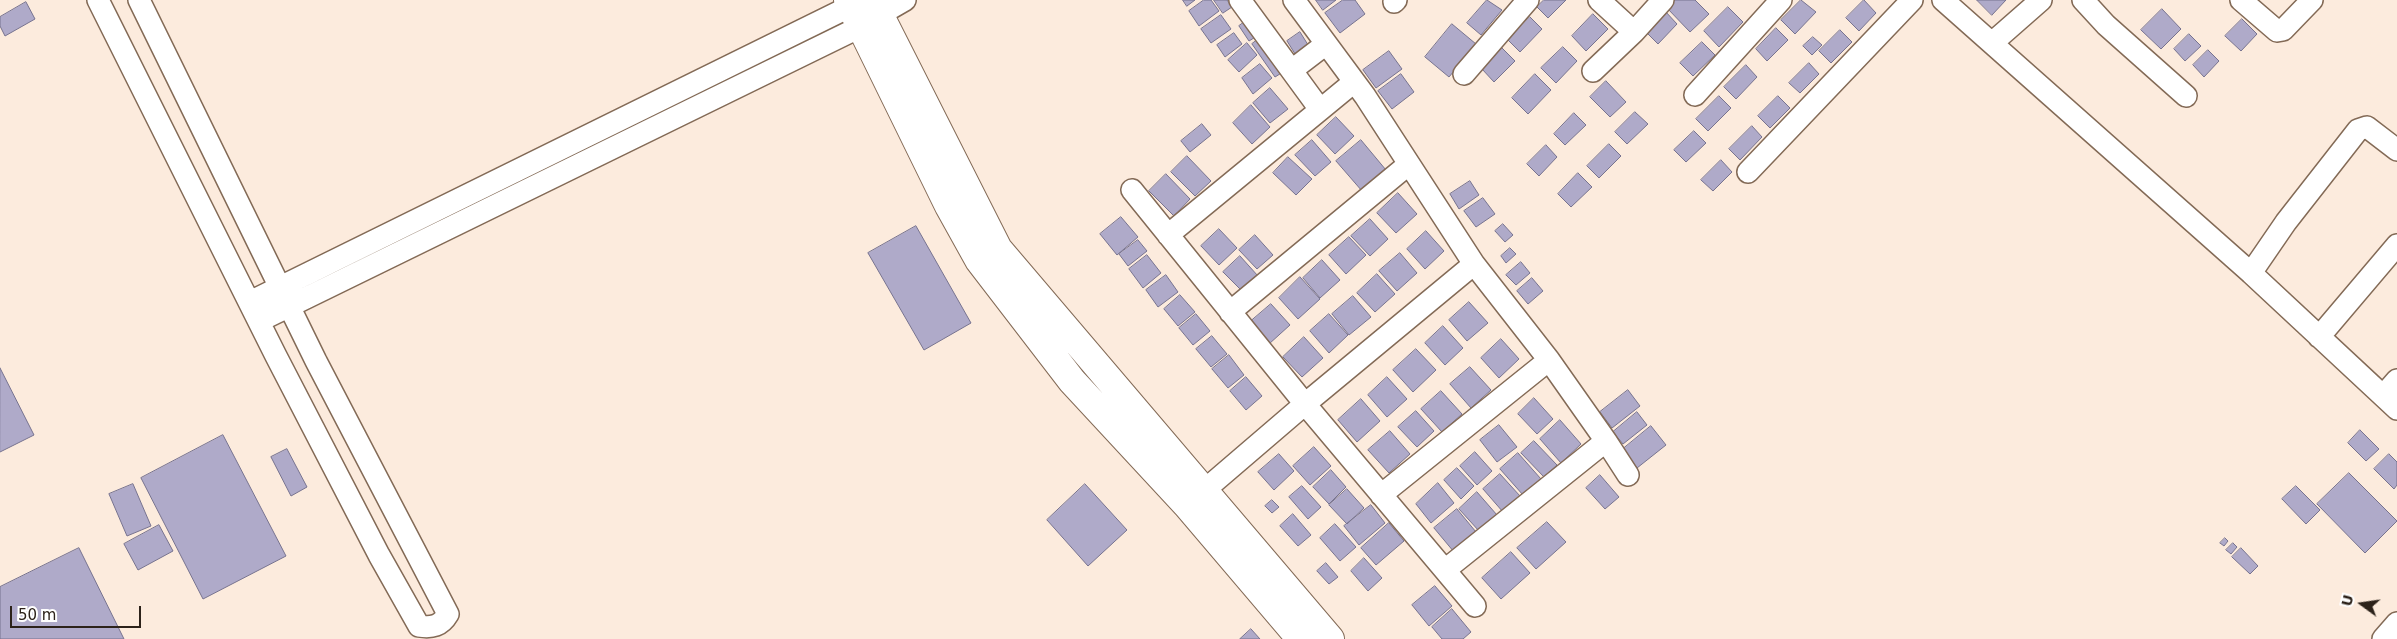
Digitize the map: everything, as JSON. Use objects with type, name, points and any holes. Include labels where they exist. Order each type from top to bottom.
[{"type":"street","points":[[98,0],[379,555],[419,626],[432,628],[444,621],[448,614],[280,287],[139,0]]},
{"type":"street","points":[[250,302],[555,151],[861,8],[905,0]]},
{"type":"street","points":[[1240,0],[1319,108]]},
{"type":"street","points":[[1294,0],[1354,82],[1474,264],[1549,360],[1628,475]]},
{"type":"street","points":[[1464,74],[1528,0]]},
{"type":"street","points":[[1599,0],[1634,32]]},
{"type":"street","points":[[1594,71],[1634,32],[1663,0]]},
{"type":"street","points":[[1695,95],[1781,0]]},
{"type":"street","points":[[1748,172],[1912,0]]},
{"type":"street","points":[[1943,0],[2252,273],[2390,403],[2397,380]]},
{"type":"street","points":[[1992,43],[2041,0]]},
{"type":"street","points":[[2083,0],[2106,25],[2186,96]]},
{"type":"street","points":[[2241,0],[2277,31],[2283,30],[2312,0]]},
{"type":"street","points":[[259,321],[564,171],[861,8]]},
{"type":"street","points":[[861,8],[998,249],[1196,498],[1301,639]]},
{"type":"street","points":[[1292,70],[1326,44]]},
{"type":"street","points":[[1168,235],[1319,108],[1354,82]]},
{"type":"street","points":[[2252,273],[2286,222],[2358,130],[2367,127],[2397,150]]},
{"type":"street","points":[[555,151],[564,171]]},
{"type":"street","points":[[1230,312],[1409,164]]},
{"type":"street","points":[[1132,190],[1305,404],[1476,606]]},
{"type":"street","points":[[2319,337],[2397,245]]},
{"type":"street","points":[[1196,498],[1305,404],[1474,264]]},
{"type":"street","points":[[1382,495],[1549,360]]},
{"type":"street","points":[[1445,570],[1606,441]]},
{"type":"street","points":[[1196,498],[1330,639]]},
{"type":"street","points":[[2383,639],[2397,623]]},
{"type":"building","points":[[1183,0],[1195,0],[1187,6]]},
{"type":"building","points":[[1204,0],[1211,0],[1219,11],[1199,26],[1189,11]]},
{"type":"building","points":[[1214,0],[1227,0],[1232,7],[1223,13]]},
{"type":"building","points":[[1316,0],[1336,0],[1323,10]]},
{"type":"building","points":[[1343,0],[1355,0],[1365,14],[1340,33],[1325,13]]},
{"type":"building","points":[[1487,0],[1502,10],[1481,35],[1467,23]]},
{"type":"building","points":[[1544,0],[1566,0],[1548,18],[1537,7]]},
{"type":"building","points":[[1674,0],[1695,0],[1709,14],[1690,32],[1667,8]]},
{"type":"building","points":[[1801,0],[1816,12],[1795,34],[1781,20]]},
{"type":"building","points":[[1864,0],[1876,13],[1859,31],[1846,18]]},
{"type":"building","points":[[1977,0],[2006,0],[1992,15]]},
{"type":"building","points":[[26,2],[35,19],[5,36],[0,26],[0,17]]},
{"type":"building","points":[[1728,7],[1743,22],[1719,47],[1704,31]]},
{"type":"building","points":[[2162,9],[2181,29],[2161,49],[2141,30]]},
{"type":"building","points":[[1665,11],[1677,24],[1658,44],[1645,31]]},
{"type":"building","points":[[1593,14],[1608,29],[1586,51],[1572,36]]},
{"type":"building","points":[[1221,15],[1231,29],[1211,43],[1201,29]]},
{"type":"building","points":[[1530,17],[1542,29],[1520,52],[1507,39]]},
{"type":"building","points":[[2242,19],[2257,34],[2241,51],[2225,36]]},
{"type":"building","points":[[1246,21],[1257,36],[1249,41],[1239,26]]},
{"type":"building","points":[[1452,24],[1476,44],[1460,77],[1454,71],[1449,77],[1425,57]]},
{"type":"building","points":[[1776,28],[1788,40],[1767,61],[1756,49]]},
{"type":"building","points":[[1840,30],[1852,42],[1831,63],[1819,51]]},
{"type":"building","points":[[1300,32],[1310,48],[1297,57],[1287,41]]},
{"type":"building","points":[[1234,33],[1242,44],[1225,57],[1217,45]]},
{"type":"building","points":[[2189,34],[2201,46],[2185,61],[2174,49]]},
{"type":"building","points":[[1813,37],[1822,45],[1812,55],[1803,46]]},
{"type":"building","points":[[1260,38],[1283,72],[1275,77],[1252,44]]},
{"type":"building","points":[[1702,42],[1715,55],[1693,76],[1680,63]]},
{"type":"building","points":[[1247,43],[1257,55],[1239,72],[1228,60]]},
{"type":"building","points":[[1563,47],[1577,61],[1556,83],[1541,68]]},
{"type":"building","points":[[1502,48],[1515,61],[1494,82],[1482,69]]},
{"type":"building","points":[[2208,50],[2219,61],[2204,77],[2193,65]]},
{"type":"building","points":[[1389,51],[1402,69],[1376,88],[1363,70]]},
{"type":"building","points":[[1809,63],[1819,74],[1800,93],[1789,83]]},
{"type":"building","points":[[1260,64],[1272,78],[1253,94],[1242,78]]},
{"type":"building","points":[[1746,65],[1757,77],[1736,99],[1724,87]]},
{"type":"building","points":[[1401,74],[1414,92],[1392,109],[1378,91]]},
{"type":"building","points":[[1535,74],[1551,90],[1528,114],[1512,98]]},
{"type":"building","points":[[1606,81],[1626,102],[1610,117],[1590,97]]},
{"type":"building","points":[[1270,88],[1288,109],[1270,123],[1253,103]]},
{"type":"building","points":[[1719,96],[1731,108],[1708,131],[1696,119]]},
{"type":"building","points":[[1778,96],[1790,108],[1770,128],[1758,116]]},
{"type":"building","points":[[1251,105],[1270,127],[1252,144],[1233,123]]},
{"type":"building","points":[[1635,112],[1648,124],[1627,144],[1615,132]]},
{"type":"building","points":[[1574,113],[1586,125],[1565,145],[1554,134]]},
{"type":"building","points":[[1336,117],[1354,136],[1335,154],[1317,135]]},
{"type":"building","points":[[1202,124],[1211,135],[1190,152],[1181,141]]},
{"type":"building","points":[[1752,126],[1762,137],[1740,160],[1729,149]]},
{"type":"building","points":[[1694,131],[1706,143],[1686,162],[1674,150]]},
{"type":"building","points":[[1312,140],[1331,162],[1315,176],[1295,155]]},
{"type":"building","points":[[1361,140],[1386,170],[1362,191],[1336,161]]},
{"type":"building","points":[[1609,144],[1621,156],[1599,178],[1587,166]]},
{"type":"building","points":[[1546,145],[1557,157],[1539,176],[1527,164]]},
{"type":"building","points":[[1187,156],[1211,181],[1195,196],[1171,172]]},
{"type":"building","points":[[1288,157],[1312,179],[1296,195],[1273,173]]},
{"type":"building","points":[[1721,160],[1732,172],[1713,191],[1701,180]]},
{"type":"building","points":[[1578,173],[1592,187],[1571,207],[1558,194]]},
{"type":"building","points":[[1166,174],[1190,199],[1174,216],[1149,191]]},
{"type":"building","points":[[1470,181],[1479,195],[1459,209],[1450,194]]},
{"type":"building","points":[[1398,193],[1417,214],[1396,233],[1377,213]]},
{"type":"building","points":[[1483,198],[1495,214],[1476,227],[1464,211]]},
{"type":"building","points":[[1121,217],[1138,237],[1117,255],[1100,234]]},
{"type":"building","points":[[1370,219],[1388,239],[1370,256],[1351,236]]},
{"type":"building","points":[[1503,224],[1513,235],[1505,242],[1495,231]]},
{"type":"building","points":[[916,226],[971,323],[924,350],[868,253]]},
{"type":"building","points":[[1219,229],[1237,248],[1219,265],[1201,246]]},
{"type":"building","points":[[1426,231],[1444,251],[1425,269],[1407,249]]},
{"type":"building","points":[[1255,235],[1273,255],[1257,269],[1239,250]]},
{"type":"building","points":[[1349,237],[1366,255],[1346,274],[1329,255]]},
{"type":"building","points":[[1138,240],[1147,251],[1128,266],[1119,254]]},
{"type":"building","points":[[1510,248],[1516,254],[1506,263],[1501,256]]},
{"type":"building","points":[[1400,253],[1417,273],[1397,291],[1379,271]]},
{"type":"building","points":[[1147,255],[1161,273],[1143,288],[1129,269]]},
{"type":"building","points":[[1240,256],[1258,276],[1242,291],[1223,272]]},
{"type":"building","points":[[1322,260],[1340,280],[1320,298],[1303,278]]},
{"type":"building","points":[[1521,262],[1530,273],[1516,285],[1506,275]]},
{"type":"building","points":[[1377,274],[1395,294],[1375,312],[1357,293]]},
{"type":"building","points":[[1166,275],[1178,292],[1158,307],[1146,290]]},
{"type":"building","points":[[1300,277],[1320,299],[1298,319],[1279,298]]},
{"type":"building","points":[[1532,278],[1543,291],[1528,304],[1517,291]]},
{"type":"building","points":[[1180,295],[1195,312],[1178,326],[1164,309]]},
{"type":"building","points":[[1353,296],[1371,317],[1349,335],[1332,314]]},
{"type":"building","points":[[1469,302],[1488,323],[1467,341],[1449,320]]},
{"type":"building","points":[[1271,304],[1290,325],[1269,344],[1250,322]]},
{"type":"building","points":[[1196,314],[1210,331],[1193,345],[1179,328]]},
{"type":"building","points":[[1329,314],[1348,335],[1329,353],[1310,331]]},
{"type":"building","points":[[1443,326],[1463,348],[1445,365],[1425,343]]},
{"type":"building","points":[[1212,336],[1227,354],[1211,367],[1196,349]]},
{"type":"building","points":[[1304,337],[1323,358],[1302,377],[1283,357]]},
{"type":"building","points":[[1501,339],[1519,359],[1499,378],[1481,358]]},
{"type":"building","points":[[1416,349],[1436,370],[1413,392],[1393,370]]},
{"type":"building","points":[[1229,355],[1244,375],[1228,388],[1212,369]]},
{"type":"building","points":[[1470,367],[1491,390],[1471,408],[1450,384]]},
{"type":"building","points":[[0,368],[34,435],[0,452]]},
{"type":"building","points":[[1246,377],[1262,396],[1246,410],[1230,391]]},
{"type":"building","points":[[1387,377],[1407,399],[1387,417],[1368,395]]},
{"type":"building","points":[[1628,390],[1640,406],[1612,428],[1600,412]]},
{"type":"building","points":[[1441,391],[1462,414],[1442,432],[1421,409]]},
{"type":"building","points":[[1534,398],[1553,419],[1537,434],[1518,414]]},
{"type":"building","points":[[1361,399],[1380,421],[1357,442],[1338,420]]},
{"type":"building","points":[[1416,411],[1434,431],[1417,447],[1398,427]]},
{"type":"building","points":[[1637,412],[1647,425],[1623,444],[1613,432]]},
{"type":"building","points":[[1560,420],[1581,444],[1561,463],[1540,439]]},
{"type":"building","points":[[1499,425],[1517,447],[1497,462],[1480,440]]},
{"type":"building","points":[[1651,426],[1666,445],[1637,468],[1623,449]]},
{"type":"building","points":[[2360,430],[2379,449],[2366,461],[2348,443]]},
{"type":"building","points":[[1390,431],[1410,454],[1389,473],[1368,450]]},
{"type":"building","points":[[223,435],[286,556],[203,599],[141,478]]},
{"type":"building","points":[[1534,441],[1557,465],[1544,477],[1521,453]]},
{"type":"building","points":[[1314,447],[1331,466],[1310,485],[1293,466]]},
{"type":"building","points":[[287,449],[307,487],[291,496],[271,457]]},
{"type":"building","points":[[1475,452],[1492,471],[1477,485],[1460,466]]},
{"type":"building","points":[[1518,453],[1541,479],[1523,495],[1500,469]]},
{"type":"building","points":[[1279,454],[1294,471],[1274,490],[1258,472]]},
{"type":"building","points":[[2389,454],[2397,462],[2397,485],[2394,489],[2374,469]]},
{"type":"building","points":[[1457,468],[1474,486],[1461,499],[1444,480]]},
{"type":"building","points":[[1331,470],[1346,487],[1329,504],[1313,487]]},
{"type":"building","points":[[2349,473],[2397,521],[2365,553],[2317,504]]},
{"type":"building","points":[[1500,474],[1520,496],[1503,512],[1483,489]]},
{"type":"building","points":[[1600,475],[1619,497],[1605,509],[1586,488]]},
{"type":"building","points":[[1438,483],[1454,503],[1431,523],[1416,504]]},
{"type":"building","points":[[133,484],[151,526],[127,536],[109,494]]},
{"type":"building","points":[[1085,484],[1127,530],[1088,566],[1047,520]]},
{"type":"building","points":[[1302,486],[1321,507],[1308,519],[1289,497]]},
{"type":"building","points":[[2296,486],[2320,510],[2306,524],[2282,499]]},
{"type":"building","points":[[1347,489],[1364,508],[1347,524],[1329,505]]},
{"type":"building","points":[[1477,492],[1497,515],[1479,531],[1459,509]]},
{"type":"building","points":[[1272,500],[1279,507],[1272,513],[1265,506]]},
{"type":"building","points":[[1371,505],[1385,523],[1359,545],[1344,526]]},
{"type":"building","points":[[1457,509],[1476,532],[1454,552],[1434,528]]},
{"type":"building","points":[[1293,514],[1311,535],[1298,546],[1280,526]]},
{"type":"building","points":[[1547,522],[1566,542],[1536,569],[1517,548]]},
{"type":"building","points":[[1389,523],[1404,541],[1376,565],[1361,548]]},
{"type":"building","points":[[1335,524],[1356,547],[1340,561],[1320,538]]},
{"type":"building","points":[[159,525],[173,551],[138,570],[124,544]]},
{"type":"building","points":[[2225,538],[2228,541],[2224,546],[2220,543]]},
{"type":"building","points":[[2233,543],[2237,547],[2231,554],[2226,550]]},
{"type":"building","points":[[79,548],[124,639],[0,639],[0,587]]},
{"type":"building","points":[[2241,548],[2258,566],[2250,574],[2232,557]]},
{"type":"building","points":[[1511,552],[1530,573],[1501,599],[1482,578]]},
{"type":"building","points":[[1364,558],[1382,578],[1368,591],[1351,571]]},
{"type":"building","points":[[1326,563],[1338,577],[1329,584],[1317,571]]},
{"type":"building","points":[[1435,586],[1452,606],[1429,626],[1412,605]]},
{"type":"building","points":[[1452,609],[1471,632],[1463,639],[1442,639],[1432,627]]},
{"type":"building","points":[[1251,629],[1260,639],[1240,639]]}]
